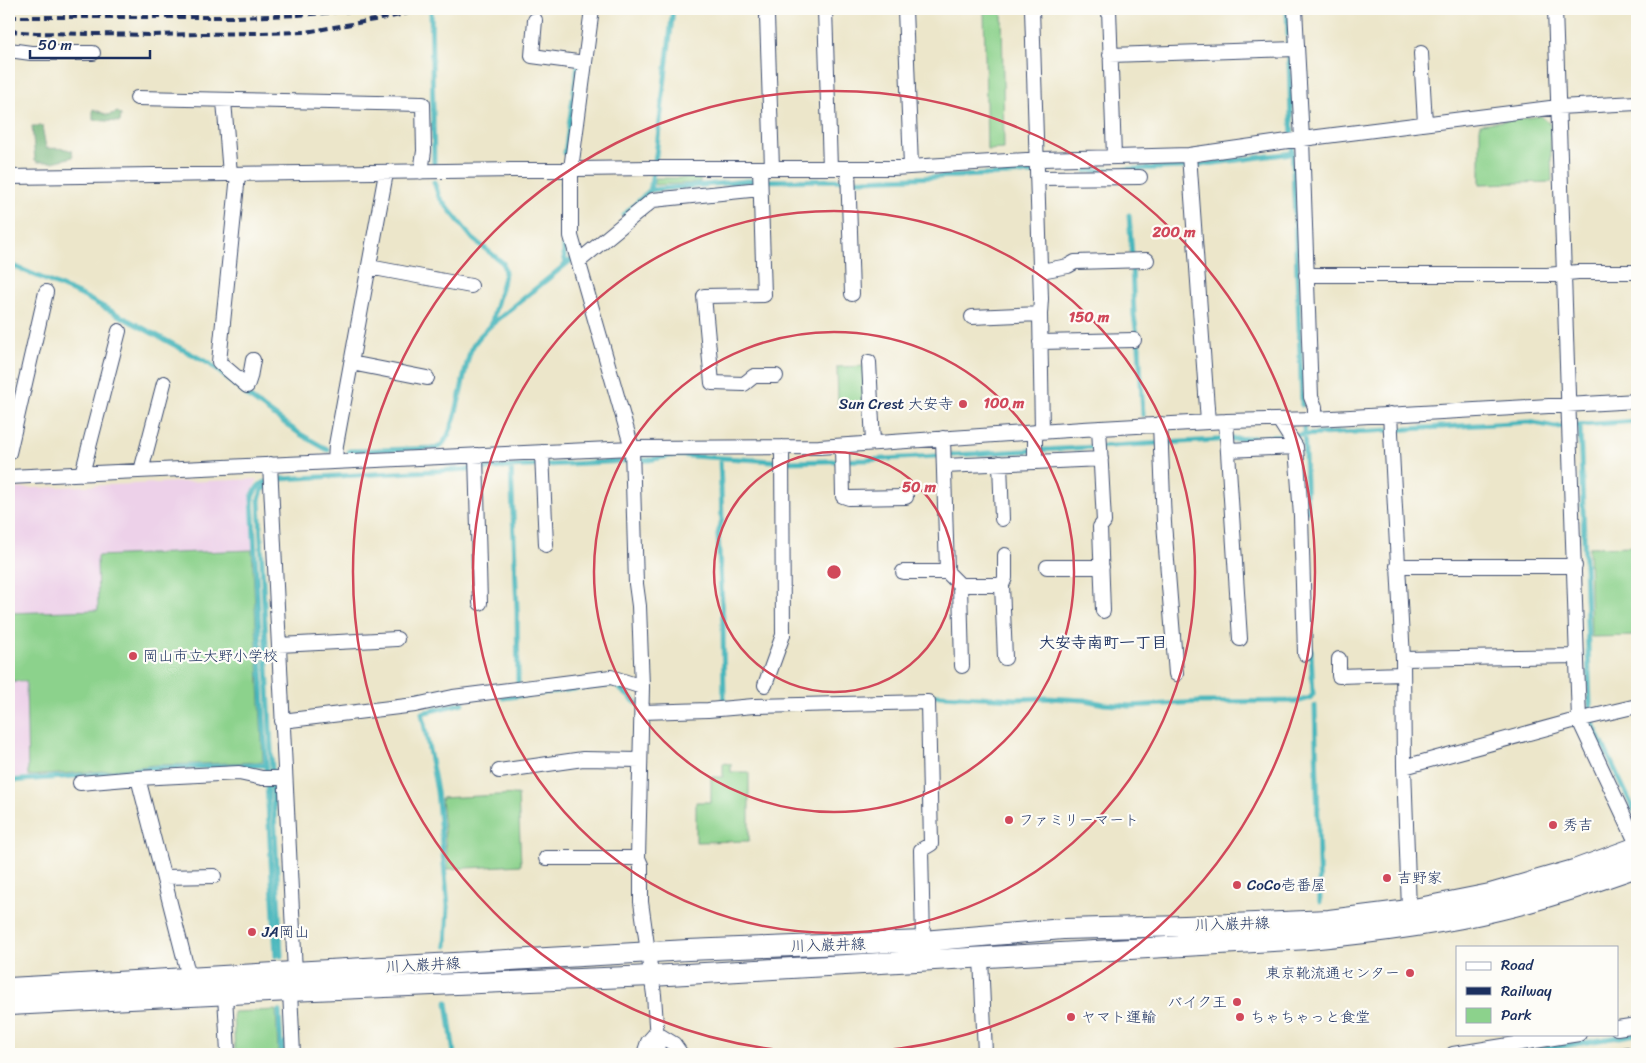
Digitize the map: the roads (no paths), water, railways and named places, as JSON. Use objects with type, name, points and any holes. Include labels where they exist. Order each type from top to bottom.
[{"type":"main road","name":"川入巌井線","points":[[9,1005],[225,994],[292,981],[648,952],[923,941],[1063,929],[1307,921],[1374,915],[1456,901],[1516,886],[1577,869],[1637,846]]},
{"type":"main road","name":"川入巌井線","points":[[9,988],[189,977],[292,981],[651,976],[1309,939],[1458,919],[1498,910],[1586,885],[1637,867]]},
{"type":"street","points":[[592,9],[580,62],[571,169],[571,236],[632,457],[636,584],[639,606],[642,687],[638,858],[658,1054]]},
{"type":"street","points":[[825,9],[830,168]]},
{"type":"street","points":[[905,9],[911,167]]},
{"type":"street","points":[[1032,9],[1041,271],[1036,445]]},
{"type":"street","points":[[1109,9],[1114,158]]},
{"type":"street","points":[[1295,9],[1291,49],[1295,140],[1306,275],[1311,397],[1315,407],[1315,419]]},
{"type":"street","points":[[1555,9],[1575,566],[1576,656],[1589,718],[1637,846]]},
{"type":"street","points":[[767,16],[763,177],[764,295],[704,296],[712,383],[744,384],[754,376],[776,376]]},
{"type":"street","points":[[535,20],[532,56],[580,62]]},
{"type":"street","points":[[1110,55],[1291,49]]},
{"type":"street","points":[[9,50],[31,53],[93,53]]},
{"type":"street","points":[[1421,53],[1425,123]]},
{"type":"street","points":[[137,98],[423,104],[424,151],[422,172]]},
{"type":"street","points":[[224,101],[234,174],[219,362],[247,386],[253,360]]},
{"type":"street","points":[[1037,171],[1114,158],[1189,163],[1295,140],[1558,107],[1637,104]]},
{"type":"street","points":[[1189,163],[1208,422]]},
{"type":"street","points":[[576,255],[653,200],[763,177],[830,168],[848,176],[911,167],[1037,171],[1140,177]]},
{"type":"street","points":[[9,177],[654,168],[763,177]]},
{"type":"street","points":[[336,462],[336,445],[386,173]]},
{"type":"street","points":[[848,176],[852,294]]},
{"type":"street","points":[[1041,271],[1068,266],[1075,262],[1147,260]]},
{"type":"street","points":[[369,267],[471,286]]},
{"type":"street","points":[[1306,275],[1547,275],[1637,272]]},
{"type":"street","points":[[9,453],[46,292]]},
{"type":"street","points":[[972,317],[1040,314]]},
{"type":"street","points":[[82,474],[119,331]]},
{"type":"street","points":[[1040,342],[1134,340]]},
{"type":"street","points":[[869,362],[873,443]]},
{"type":"street","points":[[351,363],[427,378]]},
{"type":"street","points":[[141,471],[164,383]]},
{"type":"street","points":[[944,454],[1036,445],[1100,445],[1160,430],[1208,422],[1226,426],[1282,424],[1315,419],[1390,418],[1568,404],[1637,401]]},
{"type":"street","points":[[1390,418],[1403,660],[1404,768],[1409,910]]},
{"type":"street","points":[[1282,424],[1294,444],[1301,516],[1305,654]]},
{"type":"street","points":[[1226,426],[1240,639]]},
{"type":"street","points":[[1160,430],[1164,524],[1176,674]]},
{"type":"street","points":[[9,477],[141,471],[270,470],[336,462],[476,464],[632,457],[842,455],[873,443],[1000,463],[1036,445],[1100,445]]},
{"type":"street","points":[[1228,448],[1294,444]]},
{"type":"street","points":[[1100,445],[1104,522],[1100,527],[1103,611]]},
{"type":"street","points":[[944,454],[947,572]]},
{"type":"street","points":[[842,455],[844,496],[848,498],[906,497]]},
{"type":"street","points":[[765,685],[783,635],[782,457]]},
{"type":"street","points":[[542,462],[546,545]]},
{"type":"street","points":[[1000,463],[1002,519]]},
{"type":"street","points":[[476,464],[480,603]]},
{"type":"street","points":[[270,470],[282,720],[282,778],[292,981],[293,1054]]},
{"type":"street","points":[[1005,555],[1005,578],[1002,585],[1005,658]]},
{"type":"street","points":[[1397,566],[1575,566]]},
{"type":"street","points":[[1047,567],[1102,567]]},
{"type":"street","points":[[903,572],[947,572],[960,584],[1002,585]]},
{"type":"street","points":[[960,584],[962,666]]},
{"type":"street","points":[[279,645],[396,639]]},
{"type":"street","points":[[1403,660],[1576,656]]},
{"type":"street","points":[[1339,659],[1339,676],[1403,674]]},
{"type":"street","points":[[282,720],[415,704],[453,697],[611,676],[642,687]]},
{"type":"street","points":[[642,707],[708,710],[754,706],[928,702],[931,844],[921,850],[923,941]]},
{"type":"street","points":[[1404,768],[1637,706]]},
{"type":"street","points":[[499,771],[583,759],[640,760]]},
{"type":"street","points":[[80,784],[138,778],[238,773],[262,778],[282,778]]},
{"type":"street","points":[[138,778],[189,977]]},
{"type":"street","points":[[546,858],[638,858]]},
{"type":"street","points":[[164,877],[214,876]]},
{"type":"street","points":[[981,957],[985,1054]]},
{"type":"street","points":[[225,994],[228,1054]]},
{"type":"street","points":[[1618,1028],[1637,1025]]},
{"type":"street","points":[[644,1054],[648,1042],[656,1033]]},
{"type":"street","points":[[656,1033],[674,1044],[681,1054]]},
{"type":"street","points":[[1453,1054],[1566,1036]]},
{"type":"waterway","points":[[431,9],[434,163]]},
{"type":"waterway","points":[[650,190],[656,155],[673,9]]},
{"type":"waterway","points":[[1287,9],[1302,405]]},
{"type":"waterway","points":[[565,153],[578,64]]},
{"type":"waterway","points":[[1086,171],[1184,167],[1292,153]]},
{"type":"waterway","points":[[624,215],[650,190],[747,181],[864,180],[1035,173]]},
{"type":"waterway","points":[[434,182],[439,197],[473,239],[503,263],[505,273],[491,325]]},
{"type":"waterway","points":[[563,183],[564,255],[566,264]]},
{"type":"waterway","points":[[1129,215],[1132,255]]},
{"type":"waterway","points":[[349,451],[437,448],[444,442],[454,419],[471,350],[477,340],[491,325],[576,256]]},
{"type":"waterway","points":[[9,264],[81,295],[210,364],[253,400],[300,434],[328,450]]},
{"type":"waterway","points":[[1132,267],[1134,316],[1139,347],[1143,415]]},
{"type":"waterway","points":[[281,956],[259,500],[262,490],[280,479],[649,460],[674,455],[789,462],[866,460],[1529,422],[1555,427],[1637,421]]},
{"type":"waterway","points":[[1580,425],[1590,705],[1594,726],[1637,816]]},
{"type":"waterway","points":[[1304,427],[1307,511]]},
{"type":"waterway","points":[[720,458],[722,520],[718,534],[723,621],[724,703]]},
{"type":"waterway","points":[[511,467],[518,686]]},
{"type":"waterway","points":[[270,481],[259,486],[252,497],[276,956]]},
{"type":"waterway","points":[[924,697],[941,695],[1016,699],[1047,698],[1085,700],[1130,706],[1201,702],[1300,701],[1310,698],[1313,694],[1311,650]]},
{"type":"waterway","points":[[503,698],[614,684],[639,705]]},
{"type":"waterway","points":[[446,946],[448,906],[437,791],[422,713],[463,703]]},
{"type":"waterway","points":[[1315,706],[1320,902]]},
{"type":"waterway","points":[[9,781],[153,768],[266,765]]},
{"type":"waterway","points":[[447,1002],[454,1054]]},
{"type":"waterway","points":[[279,1011],[281,1054]]},
{"type":"waterway","points":[[1513,1054],[1637,1034]]},
{"type":"waterway","points":[[286,1042],[286,1054]]},
{"type":"railway","points":[[9,17],[235,17],[298,15],[364,9]]},
{"type":"railway","points":[[9,31],[152,35],[306,32],[426,9]]},
{"type":"railway","points":[[1585,1054],[1637,1047]]},
{"type":"place","name":"Sun Crest 大安寺","points":[[963,404]]},
{"type":"place","name":"岡山市立大野小学校","points":[[133,656]]},
{"type":"place","name":"ファミリーマート","points":[[1009,820]]},
{"type":"place","name":"秀吉","points":[[1553,825]]},
{"type":"place","name":"吉野家","points":[[1387,878]]},
{"type":"place","name":"CoCo壱番屋","points":[[1237,885]]},
{"type":"place","name":"JA岡山","points":[[252,932]]},
{"type":"place","name":"東京靴流通センター","points":[[1410,973]]},
{"type":"place","name":"バイク王","points":[[1237,1002]]},
{"type":"place","name":"ヤマト運輸","points":[[1071,1017]]},
{"type":"place","name":"ちゃちゃっと食堂","points":[[1240,1017]]},
{"type":"district","name":"大安寺南町一丁目","points":[[1103,642]]}]
